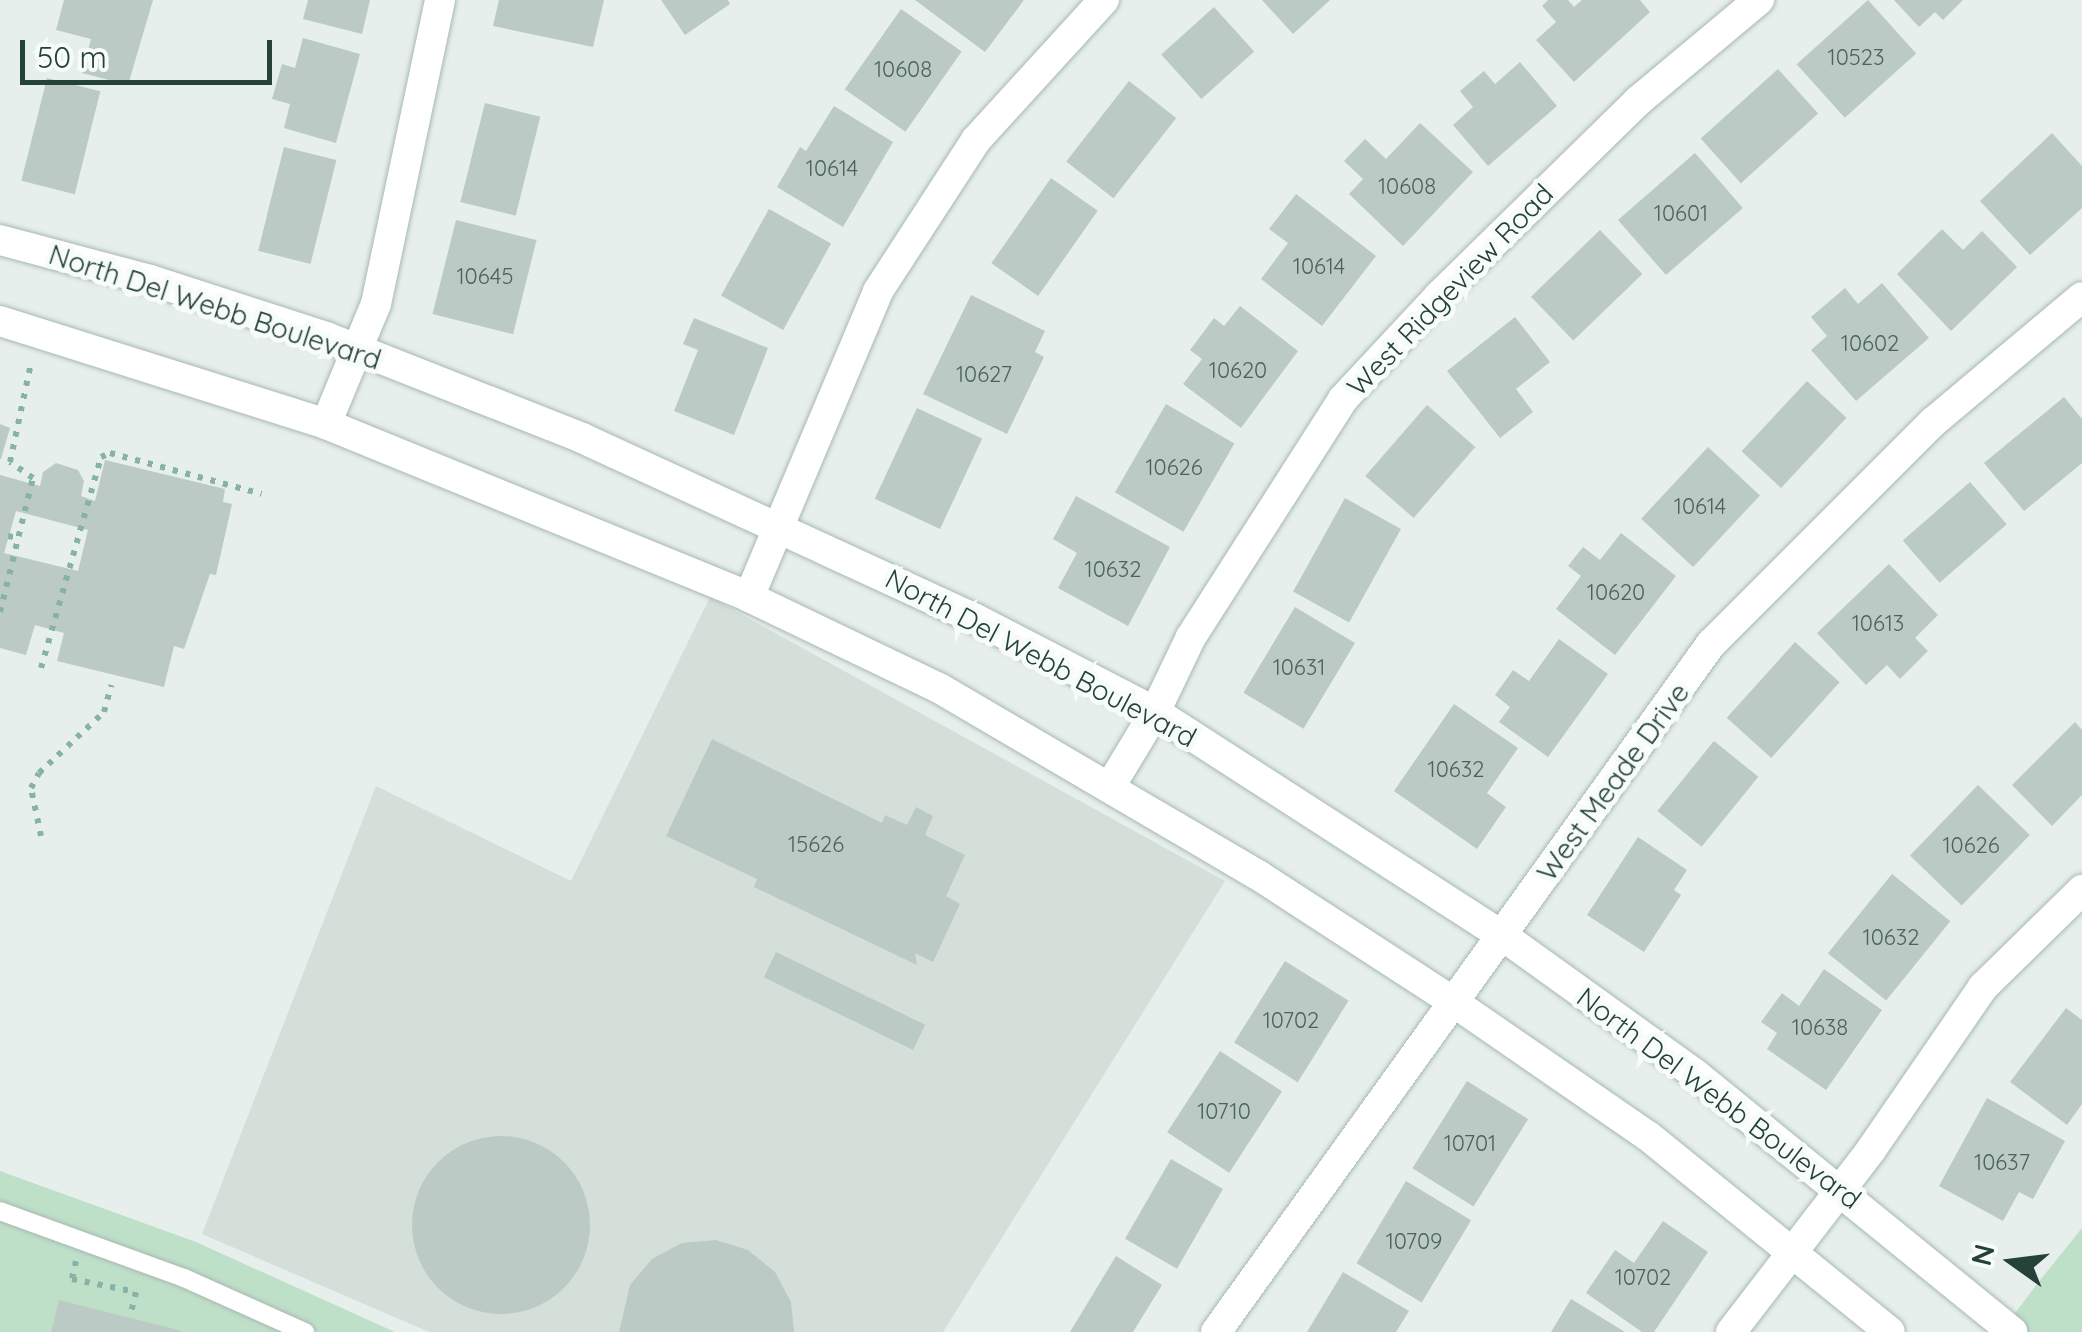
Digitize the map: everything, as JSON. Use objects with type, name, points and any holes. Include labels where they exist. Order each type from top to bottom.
[{"type":"street","points":[[326,424],[376,304],[440,0]]},
{"type":"street","points":[[749,597],[878,291],[976,140],[1104,0]]},
{"type":"street","name":"West Ridgeview Road","points":[[1111,785],[1155,712],[1190,637],[1343,399],[1439,296],[1638,102],[1759,0]]},
{"type":"street","name":"North Del Webb Boulevard","points":[[0,240],[150,280],[354,349],[582,438],[782,526],[974,618],[1155,712],[1503,936],[1695,1074],[2012,1332]]},
{"type":"street","name":"West Meade Drive","points":[[1216,1332],[1711,644],[1933,422],[2082,298]]},
{"type":"street","points":[[0,321],[326,424],[749,597],[939,688],[1111,785],[1452,1001],[1648,1136],[1890,1332]]},
{"type":"street","points":[[1731,1332],[1841,1189],[1983,987],[2082,890]]},
{"type":"lane","points":[[0,1211],[184,1278],[305,1332]]},
{"type":"path","points":[[0,612],[33,478],[10,462],[32,363]]},
{"type":"path","points":[[41,668],[101,457],[110,453],[262,494]]},
{"type":"path","points":[[8,536],[18,538]]},
{"type":"path","points":[[42,836],[31,788],[39,773],[104,712],[111,684]]},
{"type":"path","points":[[81,1240],[72,1279],[136,1292],[131,1312]]},
{"type":"shaded area","points":[[710,597],[1225,881],[943,1332],[429,1332],[202,1234],[376,786],[571,881]]},
{"type":"green space","points":[[0,1171],[196,1242],[395,1332],[0,1332]]},
{"type":"green space","points":[[2082,1228],[2082,1332],[2001,1332],[2037,1284]]},
{"type":"building","points":[[64,0],[153,0],[128,85],[82,73],[91,39],[56,30]]},
{"type":"building","points":[[308,0],[370,0],[362,34],[303,19]]},
{"type":"building","points":[[499,0],[604,0],[593,47],[493,26]]},
{"type":"building","points":[[661,0],[728,0],[730,4],[685,35]]},
{"type":"building","points":[[915,0],[1024,0],[985,52]]},
{"type":"building","points":[[1262,0],[1330,0],[1293,34]]},
{"type":"building","points":[[1548,0],[1568,0],[1574,7],[1582,0],[1640,0],[1650,12],[1574,82],[1536,40],[1556,22],[1542,6]]},
{"type":"building","points":[[1868,0],[1916,54],[1845,118],[1797,64]]},
{"type":"building","points":[[1894,0],[1963,0],[1943,20],[1935,12],[1919,27]]},
{"type":"building","points":[[1214,7],[1254,52],[1201,99],[1161,55]]},
{"type":"building","points":[[901,9],[962,51],[905,132],[845,89]]},
{"type":"building","points":[[303,38],[360,54],[336,143],[284,128],[290,104],[272,99],[282,64],[295,68]]},
{"type":"building","points":[[1520,62],[1557,106],[1488,166],[1453,125],[1473,107],[1460,91],[1484,71],[1495,84]]},
{"type":"building","points":[[1778,69],[1818,114],[1741,183],[1701,139]]},
{"type":"building","points":[[47,78],[100,91],[75,194],[21,181]]},
{"type":"building","points":[[1129,81],[1176,118],[1113,198],[1066,161]]},
{"type":"building","points":[[485,103],[540,117],[516,216],[460,202]]},
{"type":"building","points":[[834,106],[893,142],[843,227],[777,187],[800,147],[806,151]]},
{"type":"building","points":[[1420,123],[1473,172],[1403,246],[1349,194],[1363,179],[1344,161],[1365,139],[1386,159]]},
{"type":"building","points":[[2052,133],[2082,166],[2082,208],[2030,255],[1980,201]]},
{"type":"building","points":[[284,147],[336,160],[311,264],[258,251]]},
{"type":"building","points":[[1695,153],[1743,208],[1666,275],[1618,220]]},
{"type":"building","points":[[1051,178],[1098,211],[1038,296],[991,263]]},
{"type":"building","points":[[1296,194],[1376,256],[1322,326],[1261,279],[1288,243],[1269,229]]},
{"type":"building","points":[[769,209],[831,243],[783,330],[721,296]]},
{"type":"building","points":[[456,220],[537,240],[513,334],[433,314]]},
{"type":"building","points":[[1942,229],[1963,250],[1982,231],[2017,267],[1951,331],[1897,274]]},
{"type":"building","points":[[1600,230],[1642,274],[1573,341],[1531,297]]},
{"type":"building","points":[[1882,283],[1929,338],[1856,401],[1811,350],[1827,336],[1811,317],[1845,288],[1858,304]]},
{"type":"building","points":[[971,295],[1045,331],[1035,352],[1044,357],[1007,434],[923,394]]},
{"type":"building","points":[[1240,306],[1298,351],[1241,428],[1183,384],[1202,359],[1190,350],[1214,318],[1224,326]]},
{"type":"building","points":[[1515,317],[1550,362],[1516,389],[1533,412],[1500,438],[1447,371]]},
{"type":"building","points":[[694,318],[768,348],[734,435],[674,411],[698,350],[683,344]]},
{"type":"building","points":[[1807,381],[1846,418],[1781,488],[1742,451]]},
{"type":"building","points":[[2064,397],[2082,419],[2082,463],[2024,511],[1984,463]]},
{"type":"building","points":[[1166,404],[1234,444],[1183,532],[1115,492]]},
{"type":"building","points":[[1427,405],[1475,447],[1414,518],[1365,476]]},
{"type":"building","points":[[917,408],[982,438],[940,529],[875,499]]},
{"type":"building","points":[[0,424],[10,428],[1,459],[0,459]]},
{"type":"building","points":[[1708,447],[1760,495],[1693,567],[1641,519]]},
{"type":"building","points":[[105,460],[225,489],[223,502],[232,504],[216,575],[210,574],[184,649],[174,646],[164,687],[57,661],[64,633],[35,625],[26,655],[0,648],[0,475],[40,486],[43,472],[56,463],[78,470],[84,481],[81,496],[95,501]],"holes":[[[16,511],[88,530],[78,571],[4,553]]]},
{"type":"building","points":[[1970,482],[2007,524],[1940,583],[1903,540]]},
{"type":"building","points":[[1076,496],[1170,547],[1128,626],[1058,588],[1077,553],[1053,539]]},
{"type":"building","points":[[1345,498],[1401,529],[1349,623],[1293,592]]},
{"type":"building","points":[[1621,533],[1676,576],[1615,655],[1556,609],[1581,576],[1568,566],[1583,547],[1600,560]]},
{"type":"building","points":[[1889,564],[1938,615],[1915,638],[1928,651],[1900,679],[1887,665],[1866,685],[1817,633]]},
{"type":"building","points":[[1295,607],[1355,643],[1303,729],[1243,693]]},
{"type":"building","points":[[1559,639],[1608,674],[1548,757],[1499,722],[1510,707],[1495,695],[1513,670],[1529,681]]},
{"type":"building","points":[[1795,642],[1840,682],[1771,758],[1727,718]]},
{"type":"building","points":[[1454,704],[1518,748],[1487,793],[1506,807],[1477,849],[1394,791]]},
{"type":"building","points":[[2075,722],[2082,730],[2082,795],[2052,826],[2012,785]]},
{"type":"building","points":[[712,739],[882,823],[885,815],[907,825],[916,807],[933,816],[925,835],[965,855],[946,896],[960,904],[933,962],[915,953],[917,965],[754,887],[757,879],[666,836]]},
{"type":"building","points":[[1714,741],[1758,777],[1702,847],[1657,811]]},
{"type":"building","points":[[1978,785],[2030,835],[1962,906],[1910,855]]},
{"type":"building","points":[[1638,837],[1687,870],[1674,890],[1681,895],[1644,952],[1587,915]]},
{"type":"building","points":[[1892,874],[1950,921],[1886,1000],[1828,953]]},
{"type":"building","points":[[776,952],[925,1025],[913,1050],[764,977]]},
{"type":"building","points":[[1285,961],[1349,1001],[1298,1082],[1234,1042]]},
{"type":"building","points":[[1824,969],[1882,1010],[1826,1090],[1767,1049],[1777,1033],[1761,1022],[1782,993],[1799,1006]]},
{"type":"building","points":[[2066,1008],[2082,1020],[2082,1104],[2067,1125],[2010,1082]]},
{"type":"building","points":[[1220,1051],[1282,1091],[1229,1173],[1167,1132]]},
{"type":"building","points":[[1467,1081],[1528,1119],[1473,1207],[1412,1168]]},
{"type":"building","points":[[1987,1098],[2065,1141],[2033,1199],[2019,1192],[2003,1221],[1939,1186]]},
{"type":"building","points":[[501,1136],[535,1143],[564,1162],[583,1191],[590,1225],[583,1259],[564,1288],[535,1307],[501,1314],[467,1307],[438,1288],[419,1259],[412,1225],[419,1191],[438,1162],[467,1143]]},
{"type":"building","points":[[1171,1159],[1223,1189],[1177,1269],[1125,1239]]},
{"type":"building","points":[[1406,1181],[1471,1220],[1422,1302],[1357,1263]]},
{"type":"building","points":[[1663,1221],[1708,1252],[1654,1332],[1642,1332],[1586,1293],[1615,1250],[1634,1263]]},
{"type":"building","points":[[716,1240],[748,1250],[775,1272],[791,1302],[794,1332],[619,1332],[630,1285],[652,1259],[682,1243]]},
{"type":"building","points":[[1116,1256],[1162,1285],[1133,1332],[1070,1332]]},
{"type":"building","points":[[1343,1272],[1409,1311],[1396,1332],[1307,1332]]},
{"type":"building","points":[[1571,1299],[1625,1332],[1551,1332]]},
{"type":"building","points":[[59,1300],[182,1331],[182,1332],[51,1332]]}]
